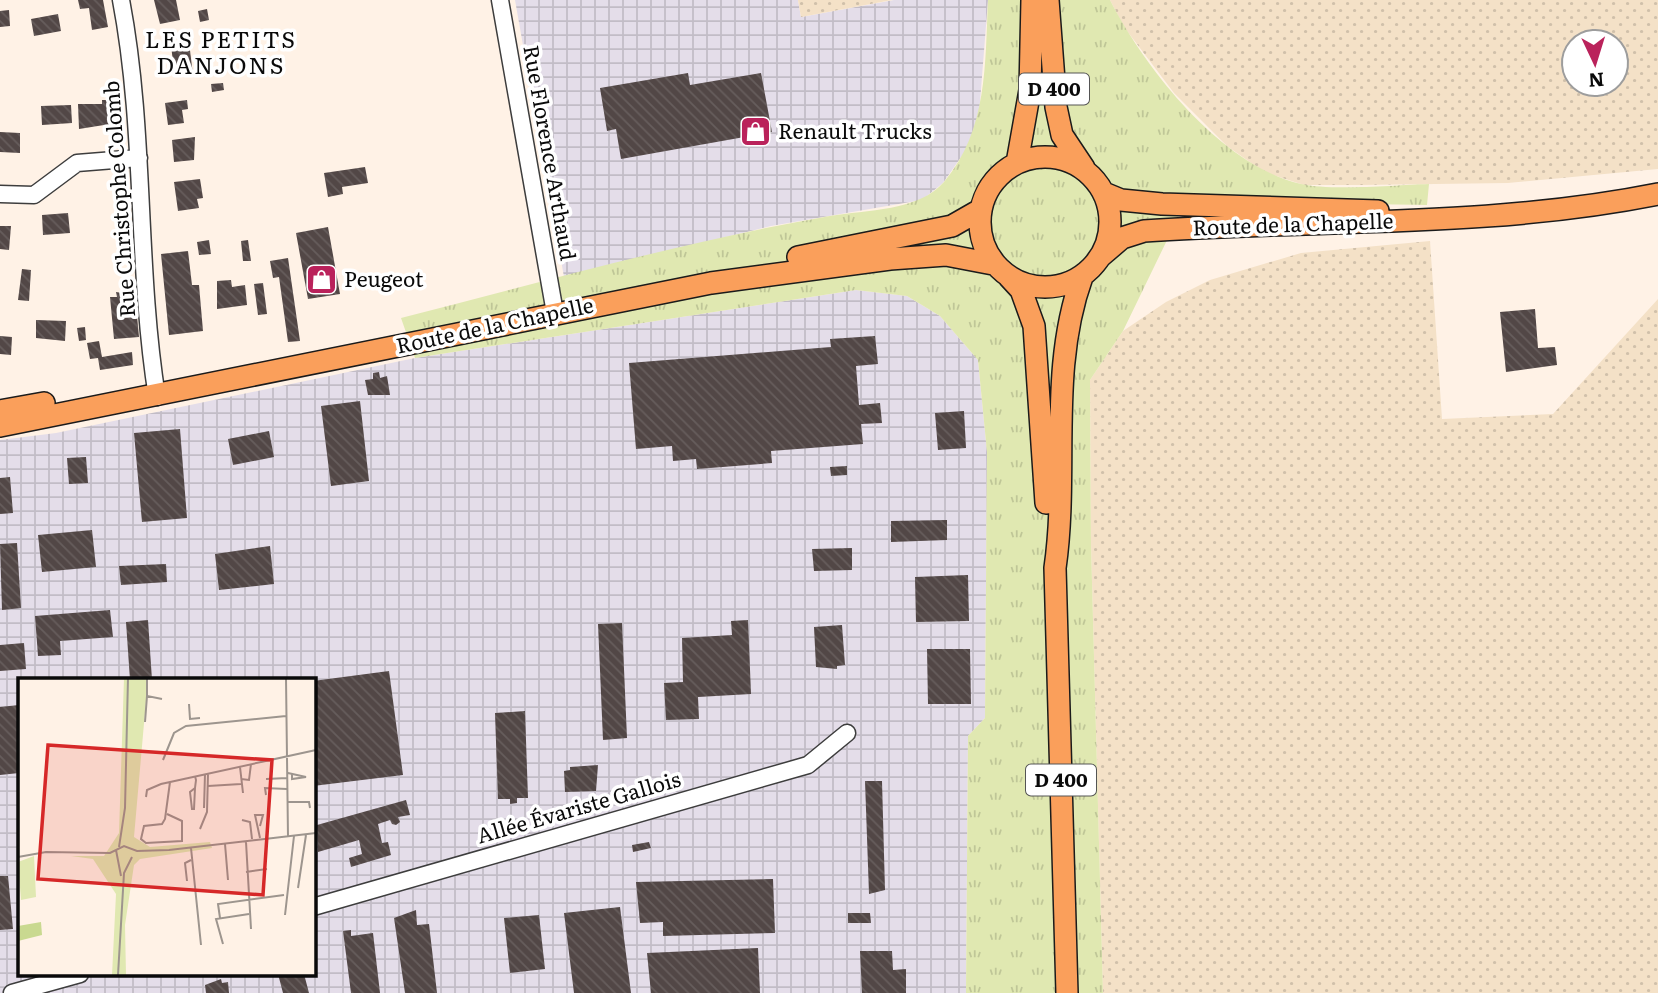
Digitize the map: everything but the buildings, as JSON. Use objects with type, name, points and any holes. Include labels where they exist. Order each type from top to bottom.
[{"type":"main road","name":"D 400","points":[[1017,163],[1030,90],[1032,0]]},
{"type":"main road","name":"D 400","points":[[1048,0],[1056,107],[1062,135],[1085,170]]},
{"type":"main road","points":[[1034,157],[1052,157],[1085,170],[1104,193],[1110,214],[1110,236],[1101,256],[1082,277],[1064,285],[1045,288],[1026,285],[1001,271],[984,247],[979,229],[980,209],[987,190],[1000,174],[1017,163],[1034,157]]},
{"type":"main road","name":"Route de la Chapelle","points":[[1104,193],[1121,200],[1162,204],[1492,215]]},
{"type":"main road","name":"Route de la Chapelle","points":[[1101,256],[1122,238],[1144,231],[1492,215],[1619,202],[1658,194]]},
{"type":"main road","name":"Route de la Chapelle","points":[[0,426],[156,389],[929,232],[968,219],[980,209]]},
{"type":"main road","name":"Route de la Chapelle","points":[[554,309],[711,283],[890,259],[946,255],[1001,271]]},
{"type":"main road","name":"D 400","points":[[1001,271],[1021,290],[1034,326],[1050,541],[1055,568],[1066,993]]},
{"type":"main road","name":"D 400","points":[[1055,568],[1059,542],[1062,387],[1071,317],[1082,277]]},
{"type":"main road","name":"Route de la Chapelle","points":[[0,411],[156,389]]},
{"type":"street","name":"Rue Christophe Colomb","points":[[121,0],[131,50],[156,389]]},
{"type":"street","name":"Rue Florence Arthaud","points":[[500,0],[554,309]]},
{"type":"street","points":[[0,194],[34,195],[77,163],[139,158]]},
{"type":"street","name":"Allée Évariste Gallois","points":[[315,906],[807,765],[847,733]]},
{"type":"street","points":[[12,993],[73,976]]},
{"type":"shaded area","name":"Renault Trucks","points":[[515,0],[798,0],[801,17],[894,0],[988,0],[979,115],[966,150],[943,183],[922,200],[771,226],[564,277]]},
{"type":"shaded area","points":[[798,0],[892,0],[801,17]]},
{"type":"shaded area","points":[[1110,0],[1658,0],[1658,169],[1508,183],[1304,185],[1264,172],[1227,146],[1174,93],[1124,27]]},
{"type":"shaded area","points":[[1430,241],[1442,419],[1553,414],[1658,299],[1658,993],[1103,993],[1091,544],[1090,380],[1123,331],[1166,302],[1210,280],[1301,253]]},
{"type":"shaded area","points":[[856,290],[907,296],[940,316],[978,360],[987,452],[985,718],[968,736],[966,993],[0,993],[0,440],[56,433],[415,358]]},
{"type":"green space","points":[[988,0],[1110,0],[1144,55],[1189,111],[1215,136],[1272,174],[1301,184],[1329,187],[1429,184],[1427,205],[1186,201],[1123,331],[1090,380],[1091,544],[1103,993],[966,993],[968,736],[985,718],[987,452],[978,360],[940,316],[907,296],[856,290],[415,358],[401,318],[668,250],[776,226],[891,208],[921,199],[944,182],[969,140],[981,95]]},
{"type":"place","name":"Renault Trucks","points":[[755,132]]},
{"type":"place","name":"Peugeot","points":[[321,280]]},
{"type":"district","name":"LES PETITS DANJONS","points":[[221,53]]}]
